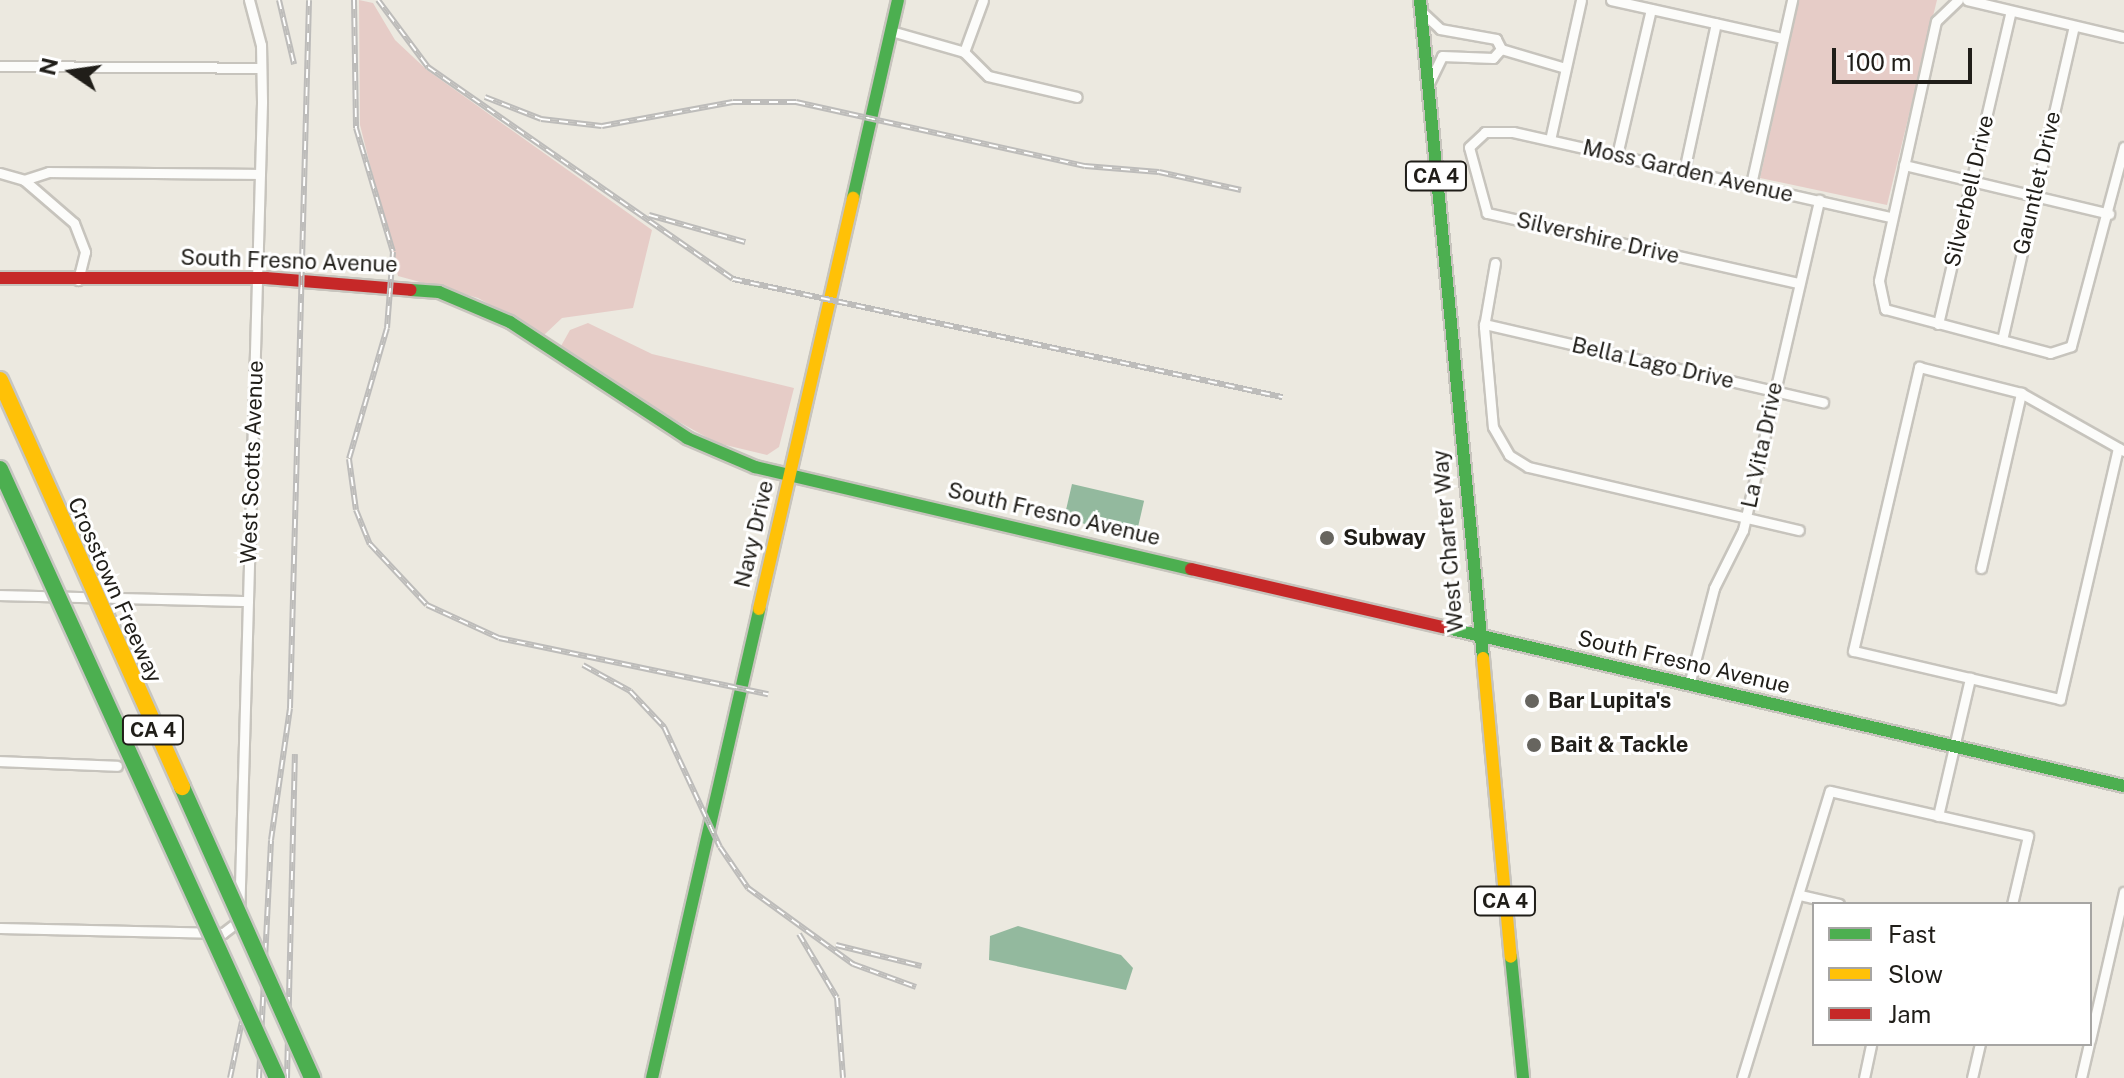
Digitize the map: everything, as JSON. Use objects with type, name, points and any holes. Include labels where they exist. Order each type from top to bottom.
[{"type":"main road","name":"Navy Drive","points":[[652,1078],[898,0]]},
{"type":"main road","name":"West Charter Way","points":[[1420,5],[1523,1078]]},
{"type":"main road","name":"South Fresno Avenue","points":[[0,278],[257,279],[392,285],[472,303],[687,438],[789,476],[2124,786]]},
{"type":"main road","name":"Crosstown Freeway","points":[[0,380],[312,1078]]},
{"type":"main road","name":"CA 4","points":[[0,469],[277,1078]]},
{"type":"street","name":"West Scotts Avenue","points":[[0,928],[223,933],[238,925],[260,174],[261,68],[249,0]]},
{"type":"street","points":[[964,52],[983,0]]},
{"type":"street","points":[[1550,140],[1581,0]]},
{"type":"street","points":[[1611,0],[1783,38]]},
{"type":"street","points":[[1751,184],[1792,0]]},
{"type":"street","points":[[1958,0],[1942,10],[1891,217],[1879,296],[1893,313],[2002,340],[2063,350],[2079,336],[2124,147]]},
{"type":"street","points":[[1967,0],[2124,37]]},
{"type":"street","points":[[1420,5],[1440,29],[1496,39],[1501,49],[1565,68]]},
{"type":"street","points":[[1617,155],[1651,9]]},
{"type":"street","name":"Silverbell Drive","points":[[1938,324],[2011,11]]},
{"type":"street","points":[[1684,171],[1716,23]]},
{"type":"street","name":"Gauntlet Drive","points":[[2002,340],[2074,26]]},
{"type":"street","points":[[891,31],[964,52],[988,76],[1077,97]]},
{"type":"street","points":[[1428,85],[1442,56],[1493,58],[1501,49]]},
{"type":"street","points":[[0,66],[261,68]]},
{"type":"street","name":"Moss Garden Avenue","points":[[1485,132],[1550,140],[1891,217]]},
{"type":"street","name":"Silvershire Drive","points":[[1485,132],[1469,155],[1487,213],[1798,283]]},
{"type":"street","points":[[1904,165],[2109,214]]},
{"type":"street","points":[[24,180],[49,172],[260,174]]},
{"type":"street","points":[[0,173],[24,180],[74,223],[85,252],[78,280]]},
{"type":"street","name":"La Vita Drive","points":[[1689,685],[1714,588],[1746,517],[1819,200]]},
{"type":"street","points":[[1495,263],[1484,324],[1493,427],[1509,455],[1528,467],[1799,530]]},
{"type":"street","name":"Bella Lago Drive","points":[[1484,324],[1823,402]]},
{"type":"street","points":[[1919,367],[2021,393],[2121,450],[2060,699],[1853,651],[1919,367]]},
{"type":"street","points":[[1981,568],[2021,393]]},
{"type":"street","points":[[0,595],[248,601]]},
{"type":"street","points":[[1938,816],[1970,678]]},
{"type":"street","points":[[0,761],[117,766]]},
{"type":"street","points":[[1742,1078],[1830,791],[2028,836],[2012,902]]},
{"type":"street","points":[[2092,1025],[2124,892]]},
{"type":"street","points":[[1800,895],[1830,902]]},
{"type":"street","points":[[1864,1078],[1871,1046]]},
{"type":"street","points":[[1972,1078],[1980,1046]]},
{"type":"street","points":[[2081,1078],[2089,1046]]},
{"type":"shaded area","points":[[359,0],[373,3],[395,40],[427,70],[652,230],[633,308],[562,318],[544,335],[478,298],[398,276],[360,125]]},
{"type":"shaded area","points":[[1799,0],[1937,0],[1887,205],[1760,178]]},
{"type":"shaded area","points":[[588,323],[652,354],[794,388],[779,447],[767,455],[717,443],[652,407],[561,346],[570,330]]},
{"type":"shaded area","points":[[1072,484],[1144,501],[1136,536],[1064,519]]},
{"type":"shaded area","points":[[1018,926],[1121,955],[1133,968],[1126,990],[989,960],[990,936]]},
{"type":"railway","points":[[279,0],[294,64]]},
{"type":"railway","points":[[259,1078],[271,840],[290,708],[309,0]]},
{"type":"railway","points":[[354,0],[356,128],[393,252],[387,328],[349,459],[356,510],[370,544],[427,605],[499,638],[768,694]]},
{"type":"railway","points":[[378,0],[428,67],[733,279],[1282,397]]},
{"type":"railway","points":[[485,97],[541,119],[602,126],[733,102],[796,102],[1085,166],[1159,172],[1241,190]]},
{"type":"railway","points":[[649,215],[745,242]]},
{"type":"railway","points":[[583,665],[630,691],[664,727],[720,847],[748,888],[853,964],[916,987]]},
{"type":"railway","points":[[287,1078],[295,754]]},
{"type":"railway","points":[[799,934],[837,998],[843,1078]]},
{"type":"railway","points":[[836,945],[921,966]]},
{"type":"railway","points":[[230,1078],[242,1021]]},
{"type":"traffic: fast","points":[[853,198],[898,0]]},
{"type":"traffic: fast","points":[[1420,0],[1483,658]]},
{"type":"traffic: fast","points":[[411,290],[439,292],[510,322],[687,438],[755,467],[1191,569]]},
{"type":"traffic: fast","points":[[0,469],[277,1078]]},
{"type":"traffic: fast","points":[[652,1078],[759,609]]},
{"type":"traffic: fast","points":[[1443,627],[2124,786]]},
{"type":"traffic: fast","points":[[182,787],[312,1078]]},
{"type":"traffic: fast","points":[[1511,957],[1523,1078]]},
{"type":"traffic: slow","points":[[759,609],[853,198]]},
{"type":"traffic: slow","points":[[0,380],[182,787]]},
{"type":"traffic: slow","points":[[1483,658],[1511,957]]},
{"type":"traffic: jam","points":[[0,278],[266,278],[411,290]]},
{"type":"traffic: jam","points":[[1191,569],[1443,627]]},
{"type":"place","name":"Subway","points":[[1327,538]]},
{"type":"place","name":"Bar Lupita's","points":[[1532,701]]},
{"type":"place","name":"Bait & Tackle","points":[[1534,745]]}]
